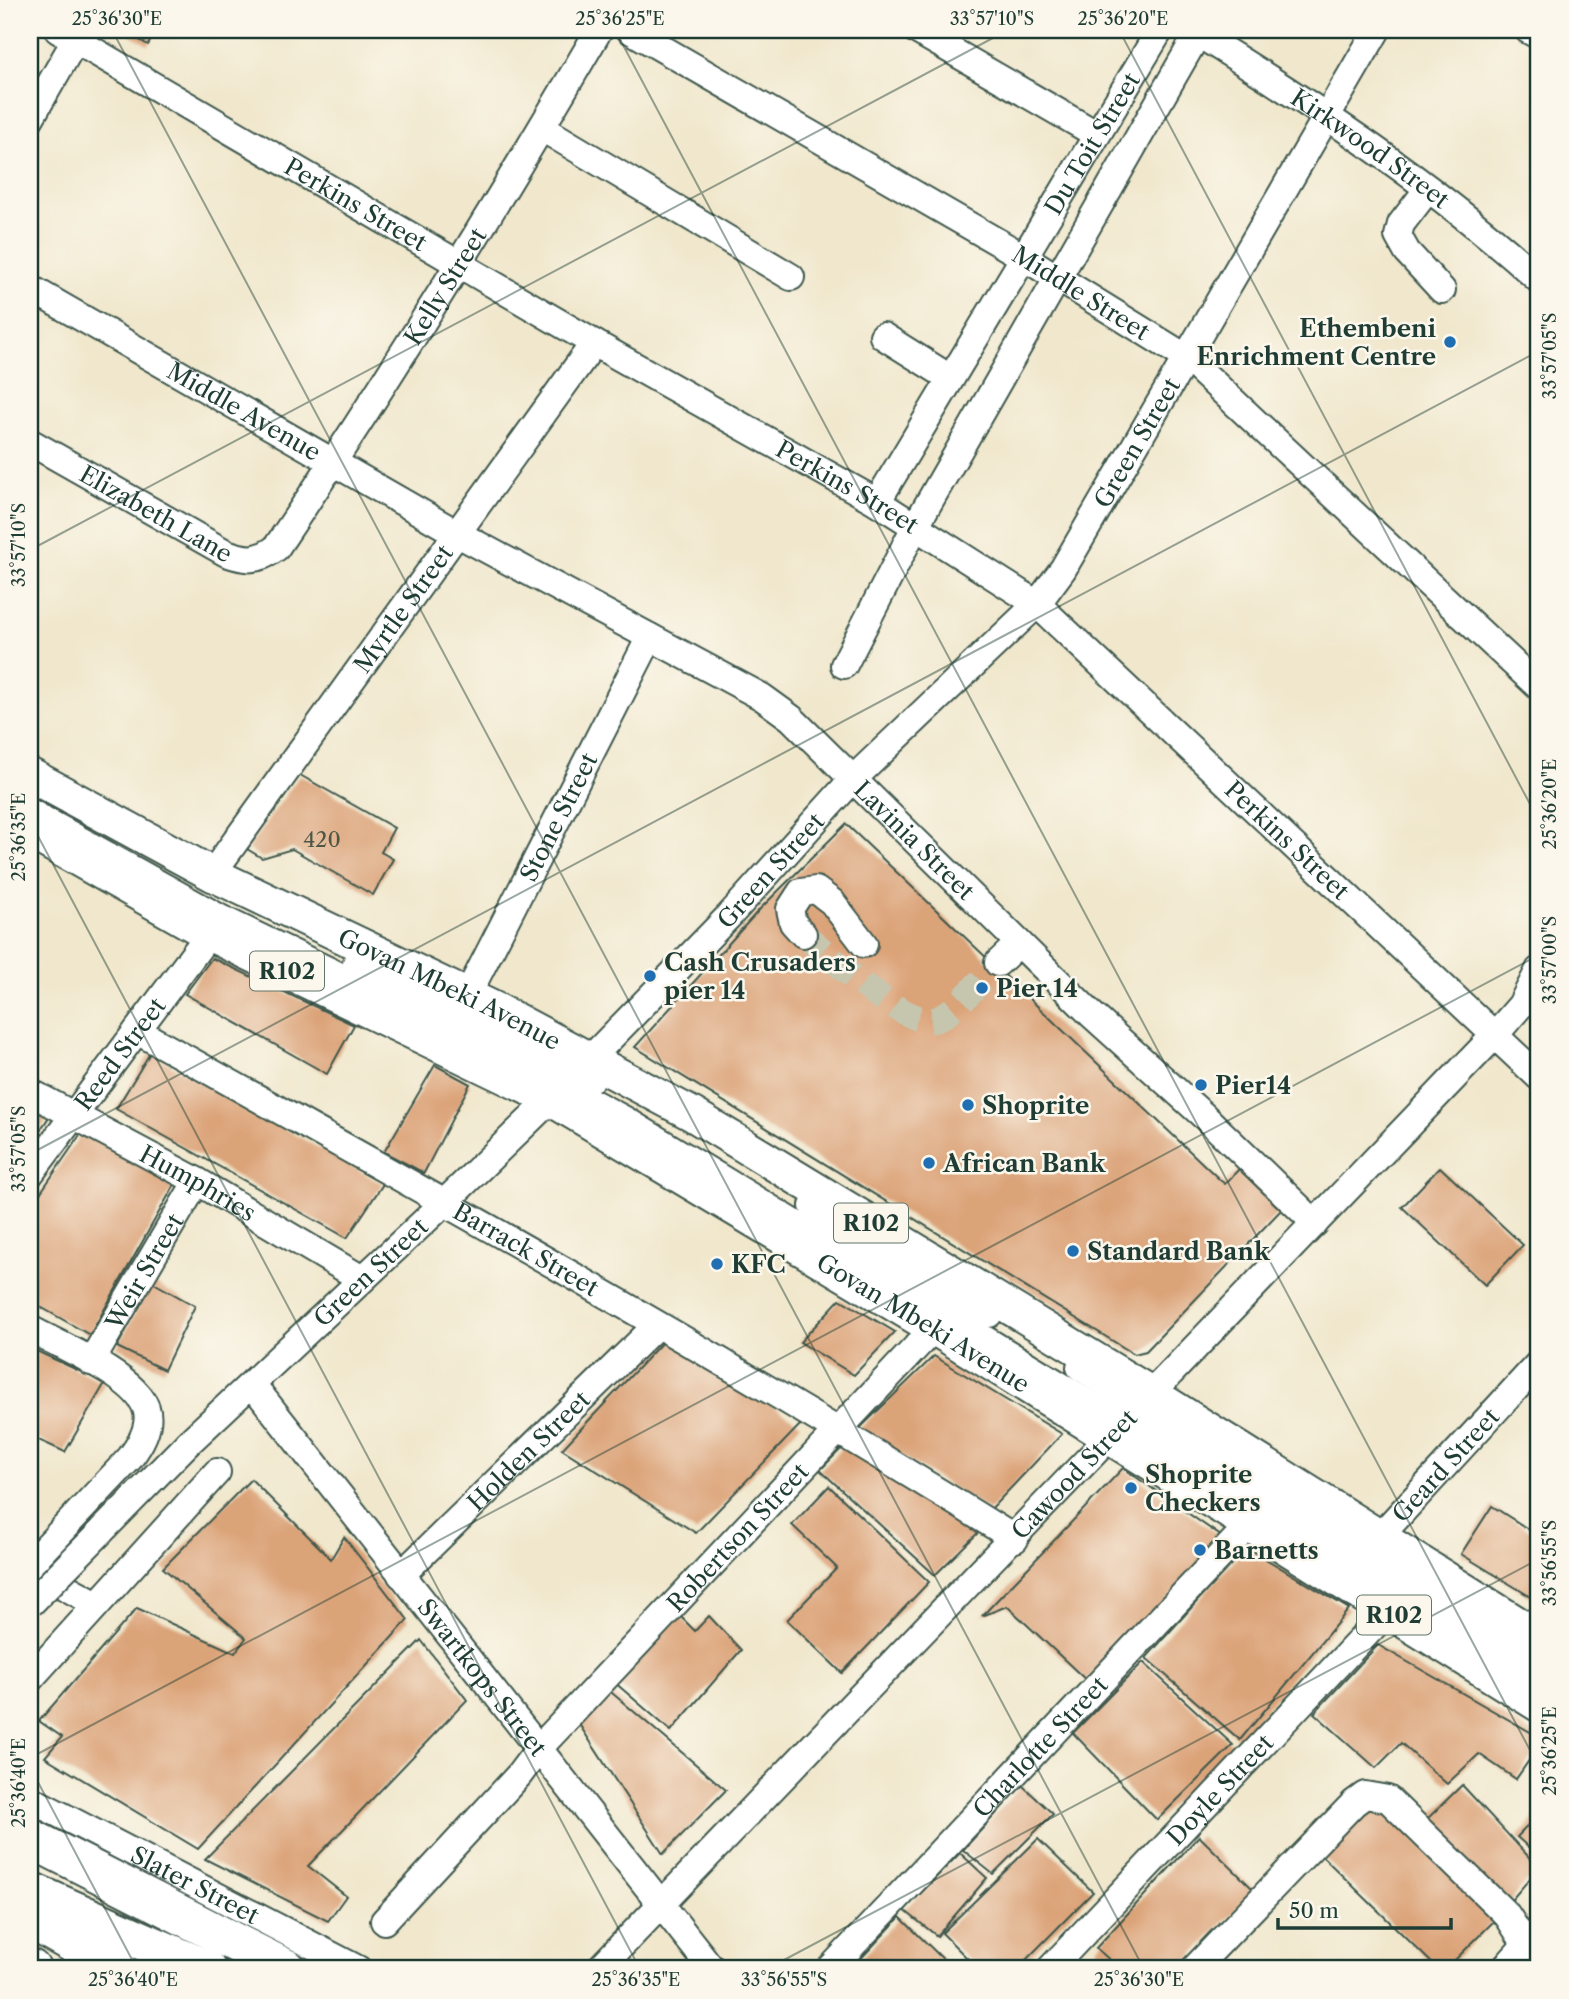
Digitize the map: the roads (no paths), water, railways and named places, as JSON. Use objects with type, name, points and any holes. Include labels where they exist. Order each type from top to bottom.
[{"type":"highway","points":[[30,1838],[287,1969]]},
{"type":"highway","points":[[30,1891],[206,1969]]},
{"type":"highway","points":[[30,1919],[118,1969]]},
{"type":"main road","name":"Govan Mbeki Avenue","points":[[30,775],[212,874],[467,996],[569,1079],[934,1328],[1132,1416],[1379,1536],[1539,1637]]},
{"type":"main road","name":"Govan Mbeki Avenue","points":[[30,832],[209,934],[569,1079],[692,1114],[1132,1416],[1250,1524],[1539,1705]]},
{"type":"street","name":"Kelly Street","points":[[282,538],[335,461],[461,264],[599,30]]},
{"type":"street","name":"Middle Street","points":[[630,30],[1022,256],[1187,358],[1539,687]]},
{"type":"street","points":[[916,30],[1096,134]]},
{"type":"street","name":"Du Toit Street","points":[[877,502],[1022,256],[1160,30]]},
{"type":"street","name":"Green Street","points":[[30,1604],[188,1443],[445,1202],[569,1079],[729,916],[852,780],[1037,604],[1063,569],[1377,30]]},
{"type":"street","points":[[1528,30],[1539,36]]},
{"type":"street","points":[[844,665],[916,524],[1197,31]]},
{"type":"street","name":"Kirkwood Street","points":[[1197,31],[1325,116],[1428,189],[1501,245],[1539,280]]},
{"type":"street","points":[[30,119],[71,33]]},
{"type":"street","name":"Perkins Street","points":[[71,33],[594,343],[916,524],[1037,604],[1539,1077]]},
{"type":"street","points":[[542,128],[791,277]]},
{"type":"street","points":[[1428,189],[1401,224],[1398,236],[1407,251],[1442,290]]},
{"type":"street","name":"Middle Avenue","points":[[30,288],[458,534]]},
{"type":"street","points":[[883,336],[950,378]]},
{"type":"street","name":"Myrtle Street","points":[[212,874],[594,343]]},
{"type":"street","name":"Elizabeth Lane","points":[[30,442],[226,553],[255,560],[276,548],[282,538]]},
{"type":"street","name":"Lavinia Street","points":[[458,534],[762,697],[791,718],[1091,1014],[1205,1117],[1315,1223]]},
{"type":"street","name":"Stone Street","points":[[467,996],[650,637]]},
{"type":"street","points":[[30,791],[222,900],[569,1079]]},
{"type":"street","points":[[30,812],[222,919],[496,1051],[569,1079]]},
{"type":"street","points":[[803,934],[793,923],[790,909],[802,892],[816,890],[832,902],[864,944]]},
{"type":"street","name":"Reed Street","points":[[30,1174],[75,1118],[209,934]]},
{"type":"street","points":[[998,963],[1019,943]]},
{"type":"street","name":"Cawood Street","points":[[599,1969],[1016,1539],[1494,1036],[1521,1005],[1539,970]]},
{"type":"street","name":"Barrack Street","points":[[137,1031],[445,1202],[839,1429],[1016,1539]]},
{"type":"street","name":"Humphries","points":[[30,1092],[197,1181],[362,1279]]},
{"type":"street","name":"Weir Street","points":[[91,1362],[197,1181]]},
{"type":"street","name":"Holden Street","points":[[401,1575],[657,1325]]},
{"type":"street","name":"Robertson Street","points":[[384,1921],[519,1775],[540,1747],[934,1328]]},
{"type":"street","points":[[30,1329],[91,1362],[136,1392],[147,1410],[146,1427],[130,1458],[30,1566],[97,1604]]},
{"type":"street","name":"Geard Street","points":[[1379,1536],[1539,1363]]},
{"type":"street","name":"Swartkops Street","points":[[252,1384],[712,1969]]},
{"type":"street","points":[[1132,1416],[1539,1658]]},
{"type":"street","points":[[1132,1416],[1539,1682]]},
{"type":"street","points":[[30,1679],[217,1472]]},
{"type":"street","name":"Charlotte Street","points":[[830,1969],[1250,1524]]},
{"type":"street","name":"Doyle Street","points":[[1050,1969],[1388,1611]]},
{"type":"street","points":[[1194,1969],[1365,1795],[1377,1794],[1399,1809],[1507,1915],[1535,1947],[1504,1969]]},
{"type":"street","name":"Slater Street","points":[[30,1799],[358,1969]]},
{"type":"tunnel","points":[[803,934],[890,1004],[910,1015],[927,1020],[940,1018],[947,1013],[998,963]]},
{"type":"place","name":"Ethembeni Enrichment Centre","points":[[1450,342]]},
{"type":"place","name":"Cash Crusaders pier 14","points":[[650,976]]},
{"type":"place","name":"Pier 14","points":[[982,988]]},
{"type":"place","name":"Pier14","points":[[1201,1085]]},
{"type":"place","name":"Shoprite","points":[[968,1105]]},
{"type":"place","name":"African Bank","points":[[929,1163]]},
{"type":"place","name":"Standard Bank","points":[[1073,1251]]},
{"type":"place","name":"KFC","points":[[717,1264]]},
{"type":"place","name":"Shoprite Checkers","points":[[1131,1488]]},
{"type":"place","name":"Barnetts","points":[[1200,1550]]}]
